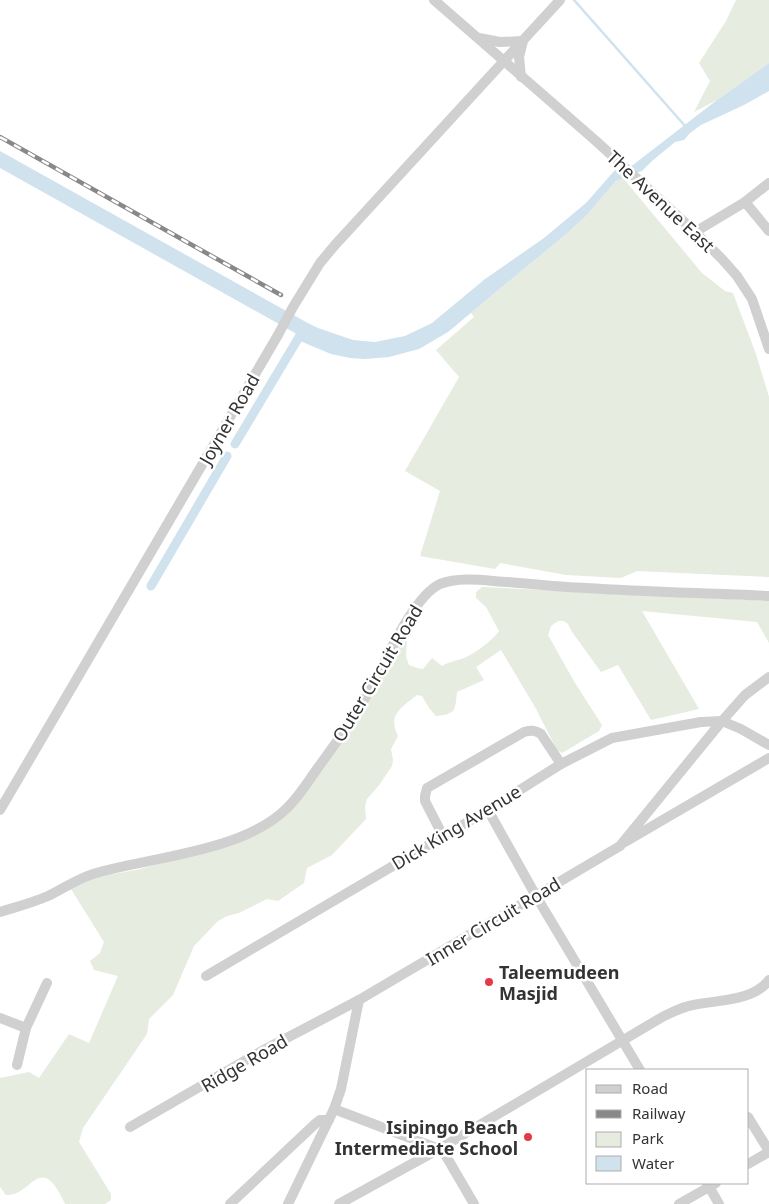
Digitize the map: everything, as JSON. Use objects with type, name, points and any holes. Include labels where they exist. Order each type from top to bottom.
[{"type":"street","name":"The Avenue East","points":[[434,0],[596,141],[695,232],[737,276],[752,300],[769,349]]},
{"type":"street","name":"Joyner Road","points":[[0,810],[320,263],[560,1]]},
{"type":"street","points":[[476,37],[500,42],[523,41],[519,57],[521,77]]},
{"type":"street","points":[[695,232],[745,202],[769,183]]},
{"type":"street","points":[[745,202],[769,231]]},
{"type":"street","name":"Outer Circuit Road","points":[[0,912],[45,897],[92,874],[182,854],[241,837],[256,831],[280,814],[298,795],[362,705],[412,612],[422,598],[434,587],[456,580],[480,580],[588,588],[769,596]]},
{"type":"street","name":"Inner Circuit Road","points":[[359,1000],[620,846],[722,721],[745,695],[769,677]]},
{"type":"street","points":[[722,721],[741,729],[769,745]]},
{"type":"street","name":"Dick King Avenue","points":[[206,976],[488,810],[561,764],[612,738],[701,722],[722,721]]},
{"type":"street","points":[[443,836],[425,801],[427,788],[524,732],[531,730],[542,734],[561,764]]},
{"type":"street","points":[[620,846],[769,758]]},
{"type":"street","points":[[488,810],[536,896],[639,1069]]},
{"type":"street","points":[[339,1204],[439,1149],[680,1008],[748,995],[764,987],[769,980]]},
{"type":"street","points":[[18,1065],[26,1028],[48,983]]},
{"type":"street","points":[[288,1204],[329,1120],[341,1089],[359,1000]]},
{"type":"street","name":"Ridge Road","points":[[130,1127],[260,1052],[359,1000]]},
{"type":"street","points":[[0,1018],[26,1028]]},
{"type":"street","points":[[334,1109],[439,1149],[446,1156],[474,1204]]},
{"type":"street","points":[[749,1119],[769,1152],[749,1163]]},
{"type":"street","points":[[230,1204],[315,1124],[320,1120],[329,1120]]},
{"type":"street","points":[[679,1204],[711,1184],[720,1204]]},
{"type":"green space","points":[[736,0],[769,0],[769,63],[717,100],[694,112],[710,81],[699,63],[726,21]]},
{"type":"green space","points":[[623,178],[702,273],[725,291],[733,293],[756,354],[769,397],[769,577],[637,571],[621,578],[566,575],[500,563],[495,569],[420,556],[440,491],[405,471],[459,377],[436,350],[474,317],[471,313],[565,235],[585,217],[616,181]]},
{"type":"green space","points":[[482,587],[769,601],[769,643],[757,622],[642,611],[699,709],[651,720],[618,665],[601,672],[568,624],[564,621],[558,621],[551,626],[548,635],[575,683],[602,725],[599,731],[562,753],[557,750],[535,707],[501,650],[476,667],[484,680],[457,692],[455,707],[451,713],[436,716],[422,696],[417,695],[401,708],[395,717],[395,729],[398,736],[391,749],[392,766],[367,799],[365,807],[366,819],[332,855],[307,868],[304,883],[278,901],[267,899],[218,921],[194,946],[173,995],[149,1019],[147,1034],[83,1128],[79,1142],[111,1194],[111,1200],[105,1204],[65,1204],[49,1180],[42,1178],[15,1194],[6,1195],[0,1187],[0,1078],[29,1072],[39,1078],[69,1034],[89,1043],[118,976],[94,970],[90,961],[100,953],[104,942],[71,889],[97,877],[136,870],[226,846],[289,809],[403,636],[407,638],[406,657],[409,665],[423,669],[432,658],[442,666],[465,658],[497,634],[499,631],[486,607],[476,598],[476,592]]},
{"type":"water","points":[[769,63],[769,91],[701,125],[684,140],[675,142],[642,171],[616,181],[585,217],[565,235],[448,332],[419,349],[389,357],[350,358],[331,354],[300,341],[295,333],[0,168],[0,151],[306,322],[353,340],[375,342],[405,336],[432,323],[485,279],[544,238],[586,203],[615,170],[629,168],[717,100]]},
{"type":"waterway","points":[[574,0],[686,127]]},
{"type":"waterway","points":[[235,444],[302,332]]},
{"type":"waterway","points":[[151,586],[227,456]]},
{"type":"railway","points":[[0,137],[281,295]]},
{"type":"place","name":"Taleemudeen Masjid","points":[[489,982]]},
{"type":"place","name":"Isipingo Beach Intermediate School","points":[[528,1137]]}]
